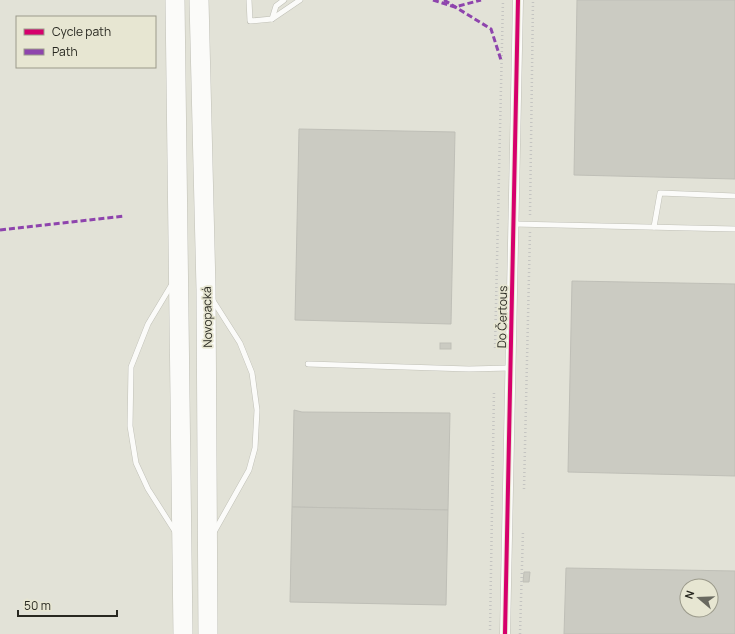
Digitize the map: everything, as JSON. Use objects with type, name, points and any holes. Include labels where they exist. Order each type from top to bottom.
[{"type":"highway","points":[[175,0],[180,273],[183,634]]},
{"type":"highway","name":"Novopacká","points":[[199,0],[206,289],[208,634]]},
{"type":"street","name":"Do Čertous","points":[[505,634],[518,0]]},
{"type":"lane","points":[[250,0],[250,21],[272,19],[300,0]]},
{"type":"lane","points":[[272,19],[276,6],[284,0]]},
{"type":"lane","points":[[654,227],[660,194],[735,196]]},
{"type":"lane","points":[[514,224],[735,229]]},
{"type":"lane","points":[[180,273],[148,324],[131,367],[130,426],[136,463],[148,488],[183,544]]},
{"type":"lane","points":[[206,289],[240,343],[252,373],[257,410],[255,448],[249,470],[208,544]]},
{"type":"lane","points":[[308,364],[469,369],[511,368]]},
{"type":"path","points":[[495,348],[502,0]]},
{"type":"path","points":[[524,489],[533,0]]},
{"type":"path","points":[[490,630],[494,391]]},
{"type":"path","points":[[520,634],[523,532]]},
{"type":"building","points":[[577,0],[735,0],[735,179],[574,175]]},
{"type":"building","points":[[299,129],[455,132],[451,324],[295,320]]},
{"type":"building","points":[[572,281],[735,284],[735,476],[568,472]]},
{"type":"building","points":[[440,343],[451,343],[451,349],[440,349]]},
{"type":"building","points":[[294,410],[302,412],[450,413],[448,510],[292,507]]},
{"type":"building","points":[[292,507],[448,510],[446,605],[290,602]]},
{"type":"building","points":[[566,568],[735,571],[735,634],[564,634]]},
{"type":"building","points":[[524,572],[530,572],[529,582],[523,582]]},
{"type":"marked path","points":[[433,0],[455,7],[481,0]]},
{"type":"marked path","points":[[444,0],[491,29],[501,60]]},
{"type":"marked path","points":[[0,230],[125,216]]},
{"type":"cycle path","points":[[505,634],[518,0]]}]
